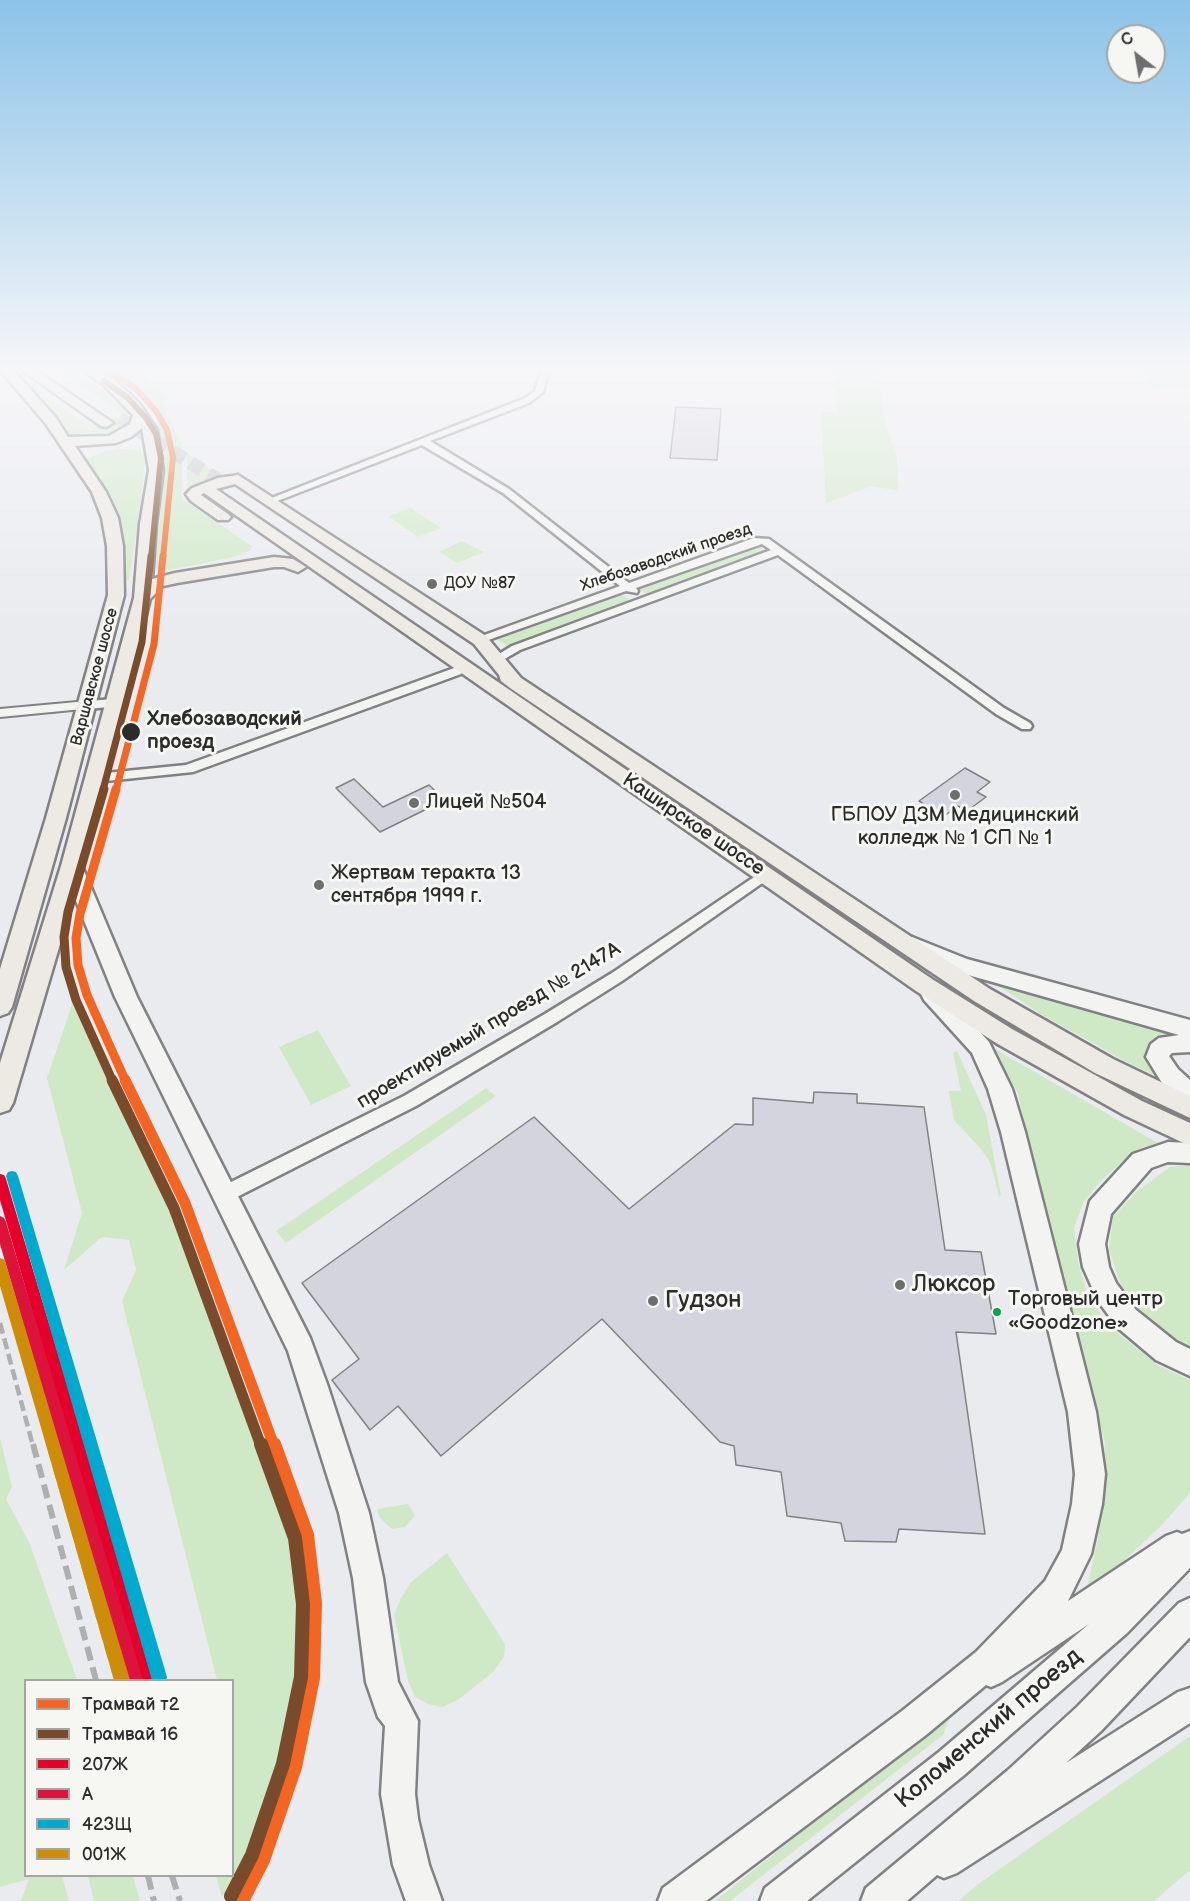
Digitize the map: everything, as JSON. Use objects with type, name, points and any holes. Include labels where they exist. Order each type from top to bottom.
[{"type":"main road","name":"Варшавское шоссе","points":[[0,1006],[22,938],[88,705],[116,595],[115,556],[110,518],[99,492],[78,460]]},
{"type":"main road","points":[[81,464],[83,460]]},
{"type":"main road","name":"Варшавское шоссе","points":[[0,1103],[72,866],[142,598],[148,524],[156,470],[154,460]]},
{"type":"main road","points":[[238,479],[480,640],[497,659],[511,689],[435,662],[193,494],[223,481],[238,479]]},
{"type":"main road","name":"Каширское шоссе","points":[[218,488],[511,689],[982,995],[1094,1060],[1190,1108]]},
{"type":"main road","points":[[146,564],[150,572],[169,574],[253,559],[261,555],[264,550]]},
{"type":"main road","points":[[142,598],[157,583],[175,578],[274,562],[287,562],[298,567]]},
{"type":"main road","name":"Каширское шоссе","points":[[511,689],[766,874],[924,985],[1004,1036],[1133,1108],[1190,1135]]},
{"type":"main road","points":[[72,866],[126,997],[300,1347],[313,1384],[354,1513],[368,1578],[382,1682],[390,1705],[400,1721],[402,1738],[398,1794],[401,1819],[411,1865],[424,1901]]},
{"type":"main road","points":[[895,938],[962,965],[1190,1029]]},
{"type":"main road","points":[[676,1901],[914,1723],[987,1663],[1056,1592],[1076,1554],[1087,1504],[1090,1474],[1082,1412],[1013,1132],[1000,1089],[981,1048],[924,985]]},
{"type":"main road","points":[[1190,1043],[1167,1044],[1159,1050],[1157,1057],[1170,1076],[1190,1094]]},
{"type":"main road","points":[[1190,1152],[1168,1152],[1142,1161],[1099,1209],[1092,1244],[1096,1268],[1107,1292],[1127,1319],[1166,1351],[1190,1363]]},
{"type":"main road","points":[[914,1723],[1190,1538]]},
{"type":"main road","name":"Коломенский проезд","points":[[778,1901],[951,1764],[1116,1622],[1190,1546]]},
{"type":"main road","points":[[879,1901],[1019,1783],[1089,1719],[1190,1614]]},
{"type":"main road","points":[[879,1901],[1190,1704]]},
{"type":"street","points":[[269,501],[375,460]]},
{"type":"street","points":[[454,460],[506,491],[645,600]]},
{"type":"street","name":"Хлебозаводский проезд","points":[[480,640],[752,542],[765,541],[779,551]]},
{"type":"street","points":[[779,551],[1000,711],[1026,726]]},
{"type":"street","name":"Хлебозаводский проезд","points":[[497,659],[516,648],[779,551]]},
{"type":"street","points":[[96,778],[188,769],[457,671]]},
{"type":"street","points":[[0,713],[115,703]]},
{"type":"street","name":"проектируемый проезд № 2147А","points":[[223,1195],[410,1101],[542,1024],[617,977],[766,874]]},
{"type":"green space","points":[[89,460],[145,460],[142,494],[129,580],[122,582],[119,542],[86,464]]},
{"type":"green space","points":[[164,460],[182,460],[182,499],[252,546],[251,550],[234,557],[164,571],[157,570],[155,565]]},
{"type":"green space","points":[[187,460],[196,460],[220,476],[187,489]]},
{"type":"green space","points":[[824,460],[897,460],[898,491],[872,486],[826,503]]},
{"type":"green space","points":[[411,508],[441,528],[418,537],[388,516]]},
{"type":"green space","points":[[462,541],[484,552],[457,563],[439,552]]},
{"type":"green space","points":[[755,546],[761,547],[765,552],[649,596],[639,589]]},
{"type":"green space","points":[[621,595],[628,598],[630,602],[510,648],[496,639],[510,632]]},
{"type":"green space","points":[[988,979],[1175,1031],[1156,1036],[1150,1045],[1151,1056],[1167,1081],[1125,1061],[1044,1016]]},
{"type":"green space","points":[[74,999],[174,1207],[294,1542],[301,1651],[295,1711],[274,1798],[251,1852],[222,1897],[216,1877],[234,1877],[234,1679],[217,1679],[122,1301],[136,1270],[129,1240],[102,1237],[64,1270],[82,1213],[47,1078]]},
{"type":"green space","points":[[318,1030],[351,1086],[311,1105],[279,1047]]},
{"type":"green space","points":[[988,1045],[1158,1143],[1141,1148],[1127,1157],[1102,1180],[1084,1201],[1074,1228],[1078,1262],[1088,1297],[1112,1328],[1159,1366],[1190,1380],[1190,1493],[1162,1525],[1085,1597],[1098,1538],[1105,1443],[1017,1091]]},
{"type":"green space","points":[[957,1051],[986,1115],[1001,1196],[999,1196],[990,1162],[954,1120],[949,1091],[961,1091],[953,1053]]},
{"type":"green space","points":[[486,1088],[496,1096],[286,1243],[276,1231]]},
{"type":"green space","points":[[1190,1165],[1190,1349],[1169,1338],[1139,1312],[1121,1286],[1109,1249],[1113,1217],[1137,1191],[1170,1167]]},
{"type":"green space","points":[[0,1438],[12,1487],[6,1499],[30,1544],[77,1679],[24,1679],[24,1877],[62,1877],[69,1901],[21,1901],[29,1879],[0,1887]]},
{"type":"green space","points":[[408,1504],[415,1516],[405,1527],[392,1529],[379,1517],[377,1509]]},
{"type":"green space","points":[[447,1553],[505,1644],[504,1657],[493,1672],[458,1700],[442,1707],[428,1704],[415,1697],[408,1681],[394,1615],[411,1582]]},
{"type":"green space","points":[[949,1720],[943,1735],[730,1901],[715,1901],[932,1728]]},
{"type":"green space","points":[[1190,1736],[1190,1870],[1154,1901],[958,1901],[981,1882]]},
{"type":"green space","points":[[88,1877],[133,1877],[140,1901],[94,1901]]},
{"type":"building","name":"ГБПОУ ДЗМ Медицинский колледж № 1 СП № 1","points":[[965,768],[990,782],[977,792],[986,797],[967,811],[958,806],[944,816],[919,801]]},
{"type":"building","name":"Лицей №504","points":[[354,779],[383,807],[429,785],[445,800],[380,832],[336,788]]},
{"type":"building","name":"Гудзон","points":[[814,1092],[857,1094],[857,1103],[924,1107],[945,1250],[981,1252],[996,1334],[956,1332],[985,1534],[899,1529],[896,1542],[845,1541],[841,1523],[787,1516],[781,1472],[736,1465],[734,1446],[720,1442],[602,1319],[441,1456],[398,1406],[370,1430],[332,1380],[359,1359],[302,1283],[534,1117],[629,1209],[735,1124],[753,1125],[753,1098],[813,1103]]},
{"type":"tunnel","points":[[186,460],[226,485]]},
{"type":"railway","points":[[0,1273],[50,1446]]},
{"type":"railway","points":[[0,1323],[33,1446]]},
{"type":"railway","points":[[33,1444],[96,1679]]},
{"type":"railway","points":[[49,1444],[117,1679]]},
{"type":"railway","points":[[148,1877],[154,1901]]},
{"type":"railway","points":[[172,1877],[180,1901]]},
{"type":"tram line","name":"16","points":[[161,460],[142,642],[90,841],[68,912],[64,937],[66,967],[76,1000],[123,1104],[174,1208],[295,1538],[303,1604],[301,1677],[283,1764],[252,1855],[231,1896]]},
{"type":"tram line","name":"т2","points":[[173,460],[154,644],[102,844],[80,914],[76,938],[78,965],[87,995],[134,1099],[185,1203],[307,1535],[315,1603],[313,1678],[295,1767],[263,1860],[242,1901]]},
{"type":"transit line","name":"423Щ","points":[[12,1176],[159,1677]]},
{"type":"transit line","name":"207Ж","points":[[0,1179],[147,1679]]},
{"type":"transit line","name":"A","points":[[0,1222],[135,1679]]},
{"type":"transit line","name":"001Ж","points":[[0,1264],[122,1679]]},
{"type":"place","name":"ДОУ №87","points":[[432,584]]},
{"type":"place","name":"Хлебозаводский проезд","points":[[131,732]]},
{"type":"place","name":"ГБПОУ ДЗМ Медицинский колледж № 1 СП № 1","points":[[955,795]]},
{"type":"place","name":"Лицей №504","points":[[414,803]]},
{"type":"place","name":"Жертвам теракта 13 сентября 1999 г.","points":[[319,885]]},
{"type":"place","name":"Люксор","points":[[900,1285]]},
{"type":"place","name":"Гудзон","points":[[653,1301]]},
{"type":"place","name":"Торговый центр «Goodzone»","points":[[997,1312]]}]
